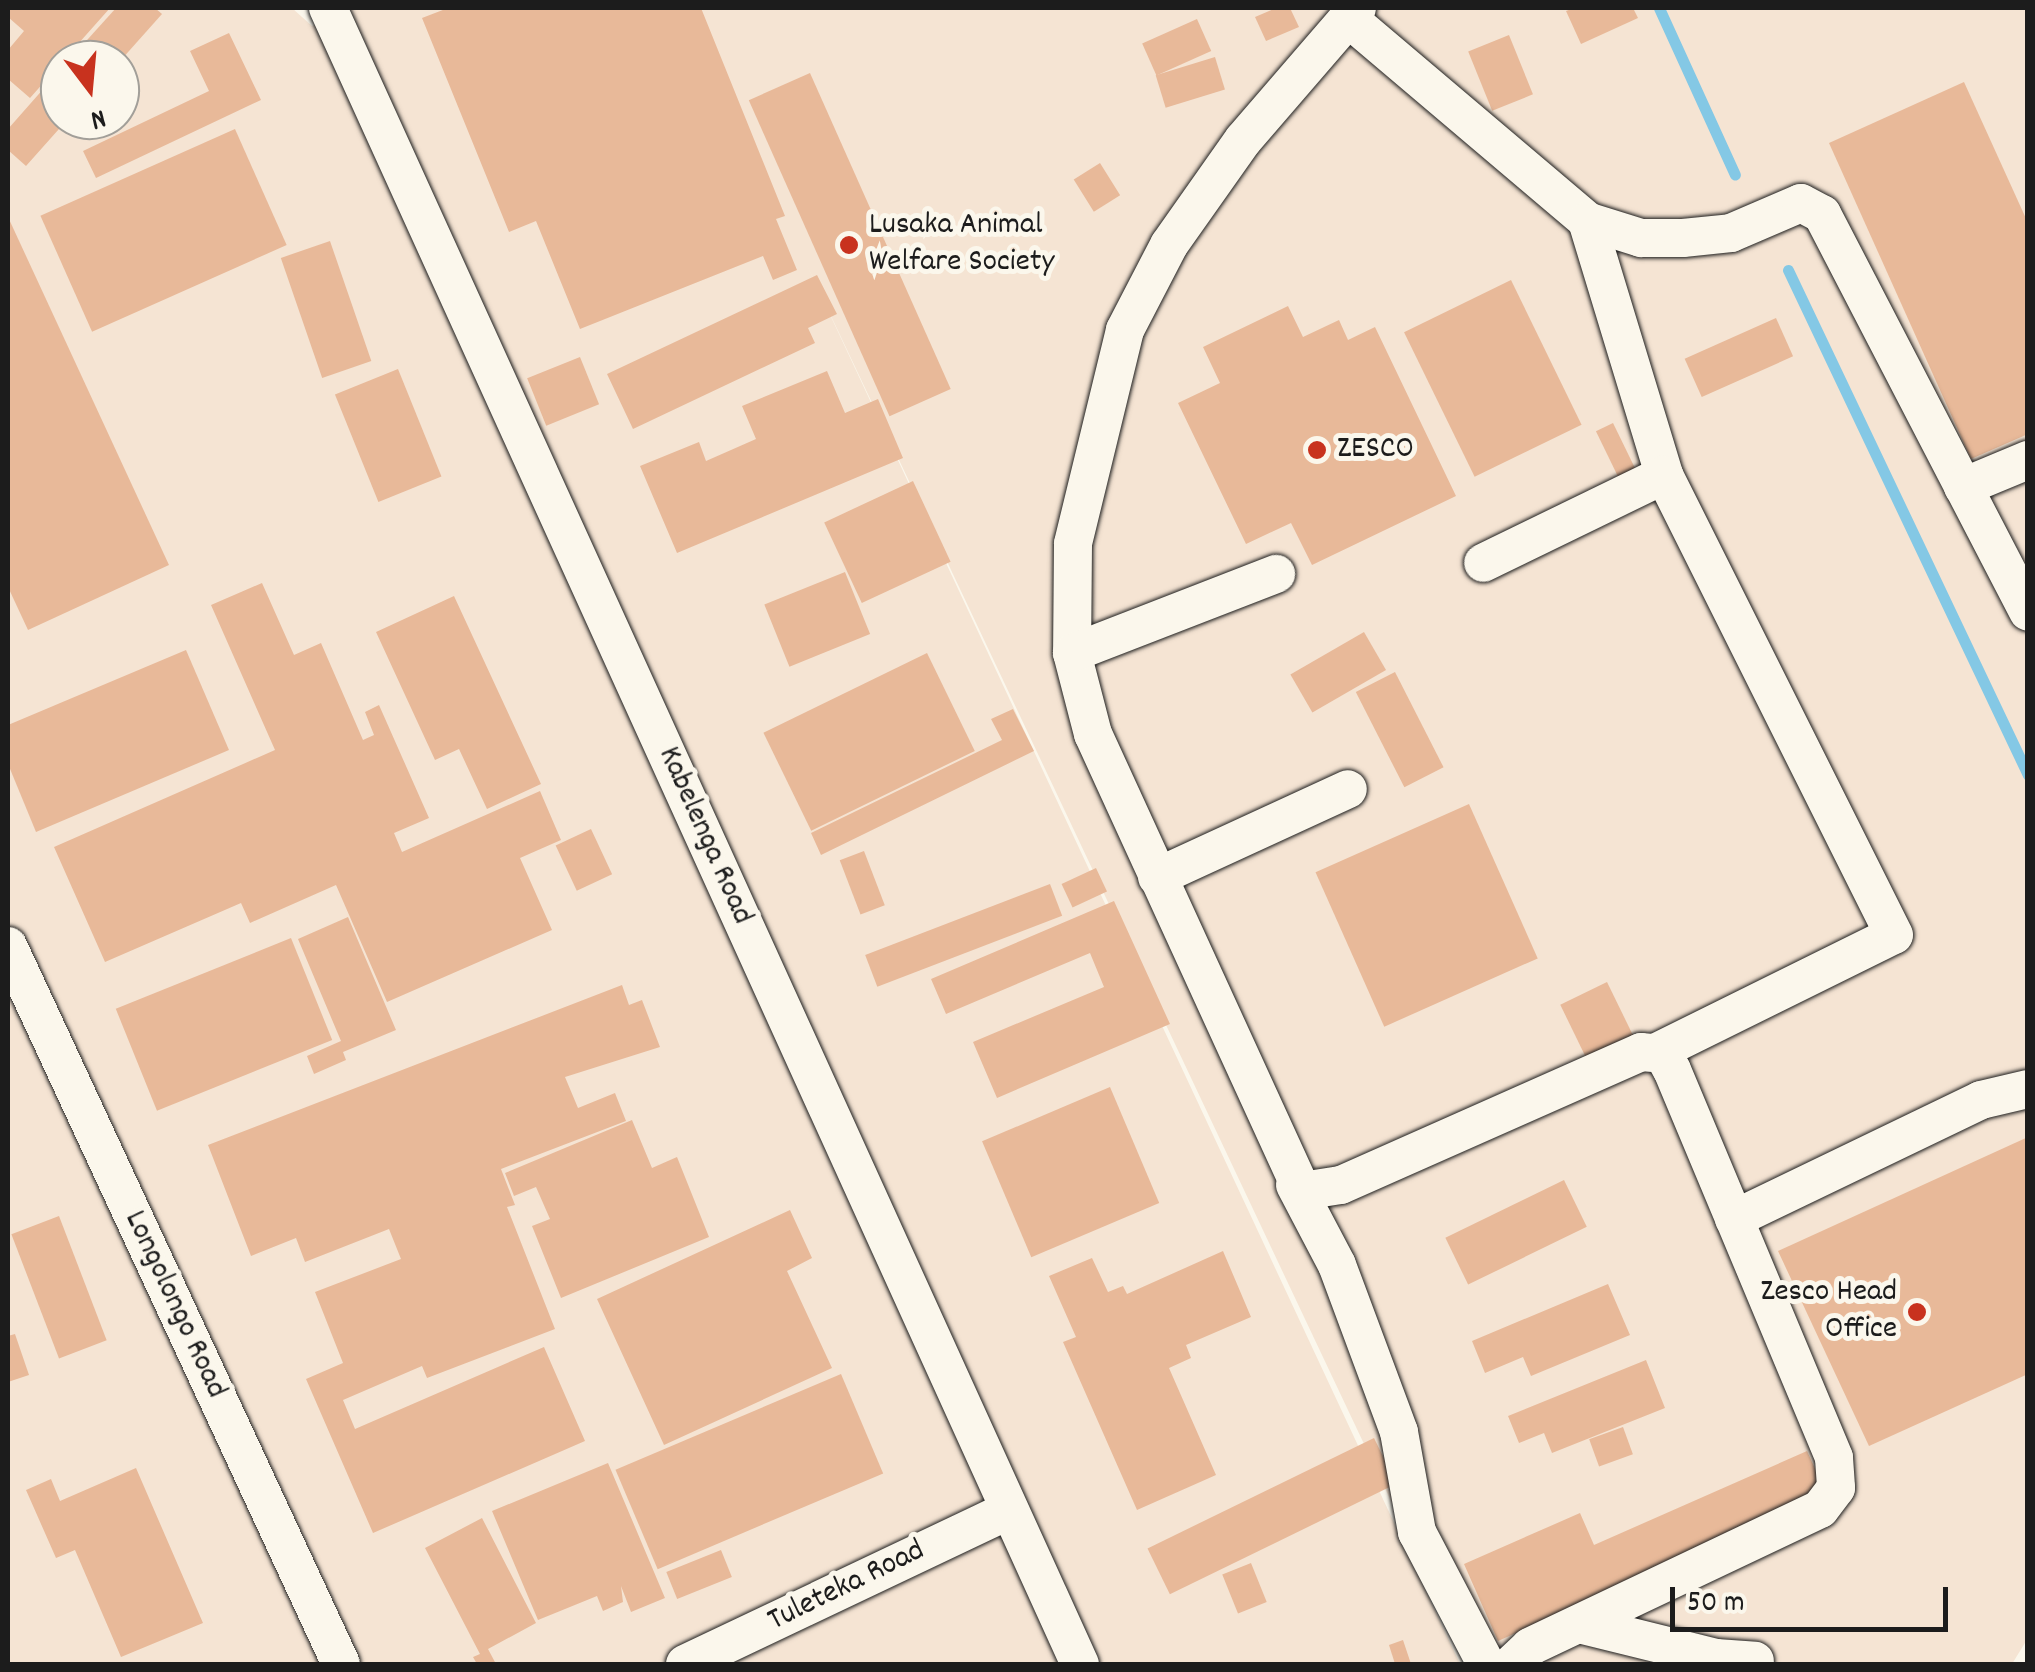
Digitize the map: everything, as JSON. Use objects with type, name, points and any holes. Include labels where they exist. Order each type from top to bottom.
[{"type":"street","name":"Kabelenga Road","points":[[328,8],[1080,1664]]},
{"type":"street","points":[[1486,1664],[1417,1532],[1399,1432],[1337,1264],[1296,1185],[1093,734],[1072,653],[1073,544],[1125,330],[1169,245],[1243,140],[1352,13],[1587,221],[1641,238],[1682,238],[1731,232],[1801,203],[1822,214],[2028,612]]},
{"type":"street","points":[[1296,1185],[1312,1194],[1341,1185],[1641,1052],[1657,1052],[1894,935],[1664,475],[1587,221]]},
{"type":"street","points":[[1963,488],[2028,460]]},
{"type":"street","points":[[1483,562],[1664,475]]},
{"type":"street","points":[[1072,653],[1276,574]]},
{"type":"street","points":[[1157,877],[1348,789]]},
{"type":"street","name":"Longolongo Road","points":[[8,946],[340,1664]]},
{"type":"street","points":[[1512,1664],[1530,1647],[1820,1509],[1836,1488],[1834,1458],[1667,1058],[1657,1052]]},
{"type":"street","points":[[1734,1219],[1981,1100],[2028,1089]]},
{"type":"street","name":"Tuleteka Road","points":[[685,1664],[1008,1510]]},
{"type":"street","points":[[1579,1624],[1716,1658],[1755,1661]]},
{"type":"shaded area","points":[[8,8],[292,8],[312,26],[357,8],[2027,8],[2028,1638],[2012,1664],[1468,1664],[805,261],[1460,1664],[8,1664]]},
{"type":"building","points":[[8,8],[110,8],[82,40],[40,40],[40,87],[30,98],[8,79],[8,50],[24,31],[8,17]]},
{"type":"building","points":[[116,8],[155,8],[162,14],[139,40],[87,40]]},
{"type":"building","points":[[448,8],[701,8],[785,216],[776,219],[797,270],[773,280],[763,256],[580,329],[536,221],[509,232],[422,18]]},
{"type":"building","points":[[1276,8],[1290,8],[1299,27],[1266,41],[1255,17]]},
{"type":"building","points":[[1633,8],[1638,18],[1581,44],[1566,11]]},
{"type":"building","points":[[1197,19],[1211,51],[1156,75],[1142,43]]},
{"type":"building","points":[[229,33],[261,100],[96,178],[83,151],[106,140],[140,140],[140,124],[209,91],[190,51]]},
{"type":"building","points":[[1509,35],[1533,94],[1492,111],[1468,51]]},
{"type":"building","points":[[1215,57],[1225,90],[1166,108],[1156,75]]},
{"type":"building","name":"Lusaka Animal Welfare Society","points":[[810,73],[951,389],[890,416],[749,100]]},
{"type":"building","points":[[1964,82],[2028,223],[2028,434],[1971,459],[1829,143]]},
{"type":"building","points":[[40,93],[40,140],[49,140],[26,166],[8,150],[8,129]]},
{"type":"building","points":[[235,129],[287,245],[92,332],[40,216]]},
{"type":"building","points":[[1100,163],[1120,195],[1094,212],[1074,179]]},
{"type":"building","points":[[8,217],[169,565],[28,630],[8,587]]},
{"type":"building","points":[[330,241],[371,361],[322,378],[281,258]]},
{"type":"building","points":[[817,275],[837,314],[808,328],[815,343],[633,429],[607,374]]},
{"type":"building","points":[[1511,280],[1582,425],[1475,477],[1404,332]]},
{"type":"building","name":"ZESCO","points":[[1288,306],[1303,337],[1339,320],[1348,340],[1375,327],[1456,496],[1312,565],[1291,523],[1246,544],[1178,403],[1220,383],[1203,347]]},
{"type":"building","points":[[1776,318],[1793,356],[1702,397],[1685,359]]},
{"type":"building","points":[[580,357],[599,404],[546,426],[527,378]]},
{"type":"building","points":[[398,369],[441,477],[378,502],[335,394]]},
{"type":"building","points":[[827,371],[845,413],[878,399],[903,458],[677,553],[640,466],[699,442],[706,461],[756,439],[742,406]]},
{"type":"building","points":[[1613,423],[1636,470],[1619,478],[1596,431]]},
{"type":"building","points":[[913,481],[951,562],[862,603],[824,522]]},
{"type":"building","points":[[845,572],[870,634],[789,667],[764,605]]},
{"type":"building","points":[[262,583],[294,655],[321,643],[363,740],[374,735],[365,712],[379,705],[429,818],[394,833],[402,852],[540,791],[561,840],[520,858],[552,930],[387,1002],[336,885],[250,923],[241,903],[105,962],[54,847],[275,750],[211,605]]},
{"type":"building","points":[[454,596],[541,784],[487,809],[459,749],[435,760],[376,632]]},
{"type":"building","points":[[1364,632],[1386,670],[1312,713],[1290,674]]},
{"type":"building","points":[[186,650],[229,750],[36,832],[8,764],[8,725]]},
{"type":"building","points":[[927,653],[975,751],[811,831],[763,733]]},
{"type":"building","points":[[1395,672],[1444,767],[1404,787],[1356,692]]},
{"type":"building","points":[[1013,709],[1034,751],[821,855],[811,833],[1002,740],[991,719]]},
{"type":"building","points":[[1469,804],[1538,958],[1384,1027],[1316,872]]},
{"type":"building","points":[[591,829],[612,874],[577,891],[556,845]]},
{"type":"building","points":[[864,851],[885,905],[861,914],[840,860]]},
{"type":"building","points":[[1096,868],[1107,892],[1073,908],[1062,884]]},
{"type":"building","points":[[1050,884],[1062,916],[877,987],[865,955]]},
{"type":"building","points":[[1114,901],[1170,1024],[997,1098],[973,1042],[1104,987],[1090,953],[946,1014],[931,979]]},
{"type":"building","points":[[348,917],[396,1030],[343,1052],[346,1060],[314,1074],[307,1056],[341,1041],[298,939]]},
{"type":"building","points":[[291,938],[332,1040],[157,1111],[116,1009]]},
{"type":"building","points":[[1607,982],[1633,1036],[1587,1059],[1560,1005]]},
{"type":"building","points":[[622,985],[629,1005],[642,1000],[660,1047],[565,1077],[578,1108],[615,1093],[626,1121],[501,1169],[515,1205],[507,1207],[555,1329],[427,1378],[422,1366],[343,1400],[355,1429],[544,1347],[585,1441],[373,1533],[306,1379],[343,1363],[315,1292],[401,1259],[389,1229],[305,1262],[296,1238],[251,1256],[208,1145]]},
{"type":"building","points":[[1110,1087],[1159,1203],[1031,1257],[982,1141]]},
{"type":"building","points":[[632,1120],[652,1168],[677,1157],[709,1237],[561,1298],[532,1226],[550,1219],[536,1187],[514,1196],[505,1173]]},
{"type":"building","name":"Zesco Head Office","points":[[2028,1137],[2028,1374],[1869,1446],[1778,1251]]},
{"type":"building","points":[[1564,1180],[1587,1227],[1468,1285],[1445,1238]]},
{"type":"building","points":[[790,1210],[812,1258],[787,1271],[832,1368],[664,1445],[597,1299]]},
{"type":"building","points":[[59,1216],[107,1340],[59,1358],[11,1234]]},
{"type":"building","points":[[1223,1251],[1251,1317],[1186,1345],[1191,1358],[1169,1368],[1216,1475],[1137,1510],[1063,1342],[1076,1337],[1049,1276],[1092,1258],[1108,1292],[1123,1286],[1127,1294]]},
{"type":"building","points":[[1608,1284],[1630,1335],[1531,1376],[1523,1357],[1485,1373],[1472,1341]]},
{"type":"building","points":[[15,1334],[29,1375],[8,1382],[8,1336]]},
{"type":"building","points":[[1646,1360],[1665,1408],[1552,1453],[1544,1433],[1519,1443],[1508,1416]]},
{"type":"building","points":[[841,1374],[883,1473],[658,1569],[615,1470]]},
{"type":"building","points":[[1623,1427],[1633,1454],[1599,1467],[1589,1439]]},
{"type":"building","points":[[1374,1438],[1396,1484],[1170,1594],[1148,1548]]},
{"type":"building","points":[[1807,1451],[1827,1495],[1498,1641],[1464,1564],[1580,1513],[1594,1545]]},
{"type":"building","points":[[608,1463],[665,1598],[631,1612],[621,1586],[623,1602],[603,1611],[597,1596],[538,1620],[492,1511]]},
{"type":"building","points":[[136,1468],[203,1623],[121,1657],[75,1550],[56,1558],[26,1490],[51,1479],[60,1501]]},
{"type":"building","points":[[482,1518],[536,1623],[488,1649],[496,1664],[477,1664],[473,1657],[480,1654],[425,1548]]},
{"type":"building","points":[[721,1550],[732,1577],[677,1599],[666,1572]]},
{"type":"building","points":[[1251,1563],[1267,1602],[1238,1614],[1222,1575]]},
{"type":"building","points":[[1403,1640],[1411,1664],[1395,1664],[1389,1645]]},
{"type":"waterway","points":[[1659,8],[1735,175]]},
{"type":"waterway","points":[[1788,270],[2028,775]]},
{"type":"place","name":"Lusaka Animal Welfare Society","points":[[849,245]]},
{"type":"place","name":"ZESCO","points":[[1317,450]]},
{"type":"place","name":"Zesco Head Office","points":[[1917,1312]]}]
